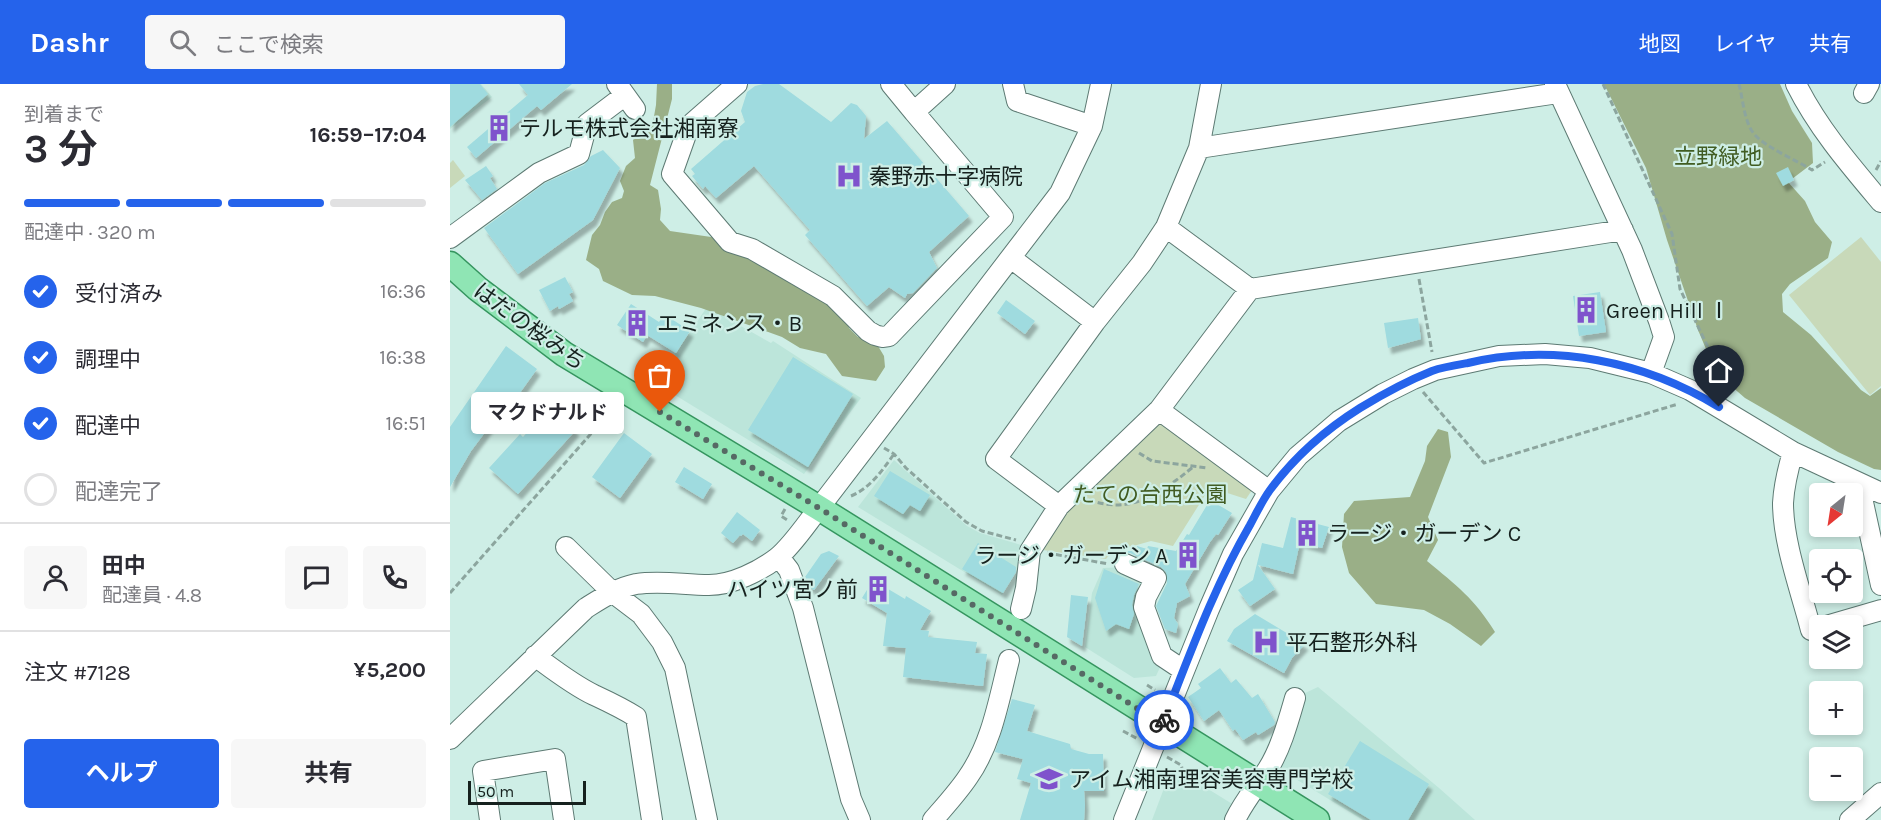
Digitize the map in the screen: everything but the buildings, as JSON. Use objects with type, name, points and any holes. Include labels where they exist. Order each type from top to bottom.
[{"type":"main road","name":"はだの桜みち","points":[[450,264],[478,290],[564,354],[819,508],[1317,820]]},
{"type":"street","points":[[737,84],[689,126],[672,174],[730,242],[752,249],[833,296],[868,331],[882,337],[889,336],[1003,218],[891,84]]},
{"type":"street","points":[[914,111],[945,84]]},
{"type":"street","points":[[1013,84],[1017,101],[1092,126]]},
{"type":"street","points":[[450,739],[586,608],[612,591],[635,584],[663,582],[711,585],[725,583],[757,570],[778,557],[819,508],[1060,194],[1092,126],[1101,84]]},
{"type":"street","points":[[1059,506],[996,459],[1095,322],[1142,263],[1166,227],[1199,148],[1211,84]]},
{"type":"street","points":[[1796,84],[1810,111],[1837,150],[1881,202]]},
{"type":"street","points":[[1199,148],[1557,88],[1623,230],[1664,337],[1651,373]]},
{"type":"street","points":[[450,238],[539,172],[579,154],[587,124],[625,96]]},
{"type":"street","points":[[1166,227],[1250,289]]},
{"type":"street","points":[[1021,609],[1037,548],[1059,506],[1159,410],[1250,289],[1623,230]]},
{"type":"street","points":[[1011,258],[1095,322]]},
{"type":"street","points":[[1124,820],[1233,554],[1269,491],[1298,456],[1339,421],[1383,393],[1413,379],[1435,370],[1499,356],[1545,354],[1590,358],[1651,373],[1690,390],[1793,452],[1857,483]]},
{"type":"street","points":[[1159,410],[1269,491]]},
{"type":"street","points":[[1793,452],[1785,483],[1783,503],[1785,525],[1809,622]]},
{"type":"street","points":[[1863,486],[1881,493]]},
{"type":"street","points":[[1863,502],[1881,585]]},
{"type":"street","points":[[566,547],[612,591],[641,614],[662,642],[675,668],[707,820]]},
{"type":"street","points":[[778,557],[789,570],[803,608],[851,799],[860,820]]},
{"type":"street","points":[[1125,564],[1156,578],[1146,597],[1144,607],[1162,656],[1184,670]]},
{"type":"street","points":[[1863,615],[1881,610]]},
{"type":"street","points":[[535,656],[584,689],[620,706],[636,717],[652,820]]},
{"type":"street","points":[[933,820],[969,777],[984,748],[1008,660]]},
{"type":"street","points":[[1234,820],[1269,767],[1287,727],[1296,698]]},
{"type":"street","points":[[490,820],[483,771],[555,759],[564,820]]},
{"type":"street","points":[[1850,820],[1881,793]]},
{"type":"path","points":[[1603,84],[1672,234],[1680,289],[1733,399]]},
{"type":"path","points":[[1739,84],[1749,125],[1755,135],[1812,170],[1829,160]]},
{"type":"path","points":[[1875,171],[1881,161]]},
{"type":"path","points":[[1416,261],[1433,357]]},
{"type":"path","points":[[1413,379],[1484,463],[1682,403],[1690,390]]},
{"type":"path","points":[[450,593],[596,428],[609,404]]},
{"type":"path","points":[[887,450],[966,522],[982,531],[1037,548],[1104,563]]},
{"type":"path","points":[[1138,452],[1152,461],[1194,465],[1209,469]]},
{"type":"path","points":[[847,498],[860,492],[873,480],[894,454]]},
{"type":"path","points":[[1084,498],[1110,504],[1137,503],[1164,488],[1194,465]]},
{"type":"path","points":[[781,516],[790,522]]},
{"type":"path","points":[[1147,685],[1155,690]]},
{"type":"path","points":[[1123,731],[1138,739]]},
{"type":"path","points":[[1167,757],[1181,765],[1182,768]]},
{"type":"shaded area","points":[[450,84],[481,84],[492,97],[450,129]]},
{"type":"shaded area","points":[[707,307],[771,343],[773,341],[861,398],[804,474],[657,384],[656,382]]},
{"type":"shaded area","points":[[894,460],[967,526],[980,533],[1021,545],[1021,561],[1002,595],[858,507]]},
{"type":"shaded area","points":[[1127,567],[1145,577],[1162,663],[1156,676],[1134,678],[1085,647],[1092,593],[1103,568]]},
{"type":"shaded area","points":[[1318,687],[1475,820],[1363,820],[1276,767],[1301,695]]},
{"type":"shaded area","points":[[1187,776],[1234,805],[1225,820],[1152,820],[1166,783]]},
{"type":"green space","points":[[657,84],[672,84],[672,99],[650,185],[658,190],[660,220],[670,231],[718,238],[831,300],[847,319],[849,328],[858,337],[870,340],[878,346],[884,356],[885,367],[876,381],[842,376],[826,354],[800,348],[782,337],[701,308],[655,296],[632,295],[603,281],[599,269],[586,260],[592,235],[600,225],[605,212],[612,202],[622,198],[624,191],[620,181],[626,166],[635,158],[633,140],[653,122]]},
{"type":"green space","name":"立野緑地","points":[[1604,84],[1780,84],[1792,111],[1812,143],[1813,163],[1788,182],[1805,201],[1815,222],[1832,242],[1828,258],[1790,284],[1782,294],[1783,312],[1811,335],[1861,390],[1870,396],[1881,388],[1881,470],[1838,452],[1745,398],[1716,373],[1698,330],[1667,240],[1646,168]]},
{"type":"green space","points":[[453,160],[465,176],[450,188],[450,163]]},
{"type":"green space","points":[[1861,237],[1881,262],[1881,386],[1870,395],[1789,295]]},
{"type":"green space","name":"たての台西公園","points":[[1162,421],[1252,490],[1246,499],[1218,490],[1207,492],[1173,546],[1151,541],[1112,552],[1106,559],[1036,549],[1063,511],[1156,422]]},
{"type":"green space","points":[[1438,429],[1448,432],[1451,457],[1428,517],[1438,540],[1427,561],[1472,601],[1495,632],[1481,646],[1450,624],[1424,610],[1376,604],[1349,573],[1342,547],[1344,514],[1354,501],[1410,497],[1425,461],[1427,446]]},
{"type":"way so far","points":[[660,412],[819,508],[1162,724],[1164,720]]},
{"type":"place","name":"テルモ株式会社湘南寮","points":[[499,128]]},
{"type":"place","name":"秦野赤十字病院","points":[[849,176]]},
{"type":"place","name":"Green Hill Ⅰ","points":[[1586,310]]},
{"type":"place","name":"エミネンス・B","points":[[637,323]]},
{"type":"place","name":"マクドナルド","points":[[660,412]]},
{"type":"place","name":"ラージ・ガーデン C","points":[[1307,533]]},
{"type":"place","name":"ラージ・ガーデン A","points":[[1188,555]]},
{"type":"place","name":"ハイツ宮ノ前","points":[[878,589]]},
{"type":"place","name":"平石整形外科","points":[[1266,642]]},
{"type":"place","name":"アイム湘南理容美容専門学校","points":[[1049,779]]},
{"type":"route","points":[[1164,720],[1233,554],[1269,491],[1298,456],[1339,421],[1383,393],[1435,370],[1499,356],[1545,354],[1590,358],[1651,373],[1690,390],[1719,407]]}]
